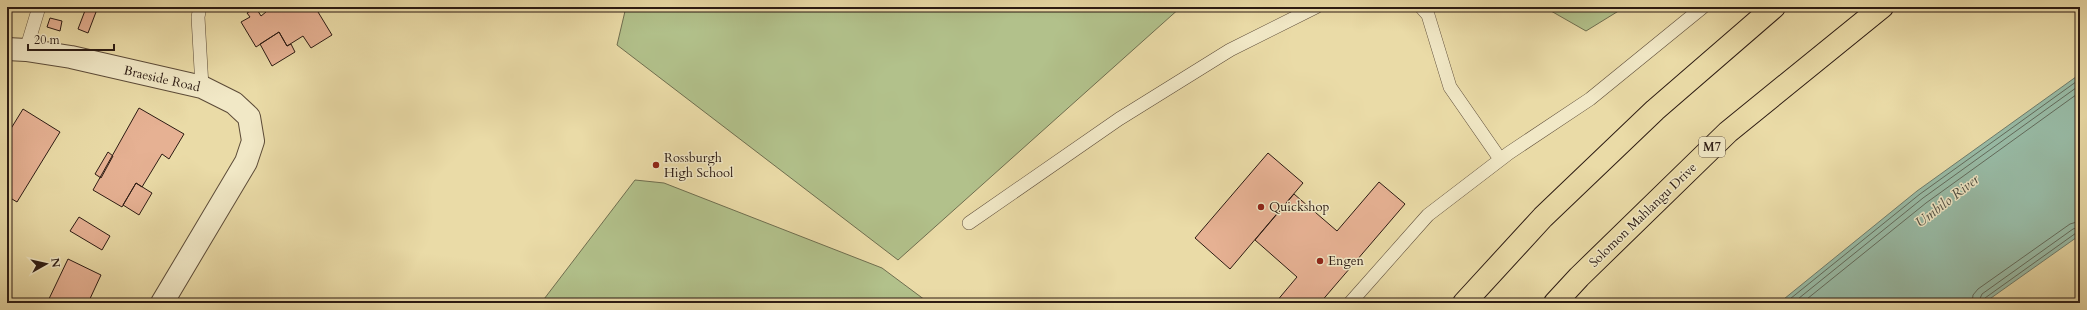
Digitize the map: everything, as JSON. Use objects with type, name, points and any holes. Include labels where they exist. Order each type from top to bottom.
[{"type":"highway","points":[[1464,303],[1543,217],[1655,110],[1774,7]]},
{"type":"highway","name":"Solomon Mahlangu Drive","points":[[1555,303],[1579,277],[1728,132],[1882,7]]},
{"type":"street","name":"Braeside Road","points":[[17,50],[71,57],[202,87],[234,103],[249,117],[253,141],[246,162],[162,303]]},
{"type":"lane","points":[[17,50],[39,7]]},
{"type":"lane","points":[[200,7],[198,17],[202,87]]},
{"type":"lane","points":[[969,223],[1119,119],[1230,50],[1316,7]]},
{"type":"lane","points":[[1421,7],[1428,16],[1450,87],[1500,160]]},
{"type":"lane","points":[[1350,303],[1428,215],[1547,126],[1590,99],[1703,7]]},
{"type":"green space","points":[[626,7],[1181,7],[898,260],[617,45]]},
{"type":"green space","points":[[1544,7],[1625,7],[1586,31]]},
{"type":"green space","points":[[635,180],[664,183],[882,268],[929,303],[541,303]]},
{"type":"water","name":"Umbilo River","points":[[2080,74],[2080,235],[1984,303],[1779,303],[1917,191]]},
{"type":"building","points":[[263,7],[315,7],[332,35],[311,48],[303,36],[287,46],[279,32],[256,47],[241,22],[250,17],[247,13],[256,8],[261,16],[266,12]]},
{"type":"building","points":[[86,8],[96,12],[88,33],[78,29]]},
{"type":"building","points":[[50,18],[62,21],[60,31],[47,27]]},
{"type":"building","points":[[279,32],[287,46],[291,44],[295,52],[272,66],[260,44]]},
{"type":"building","points":[[139,108],[184,134],[169,159],[162,154],[142,187],[136,183],[122,207],[93,190]]},
{"type":"building","points":[[23,109],[60,132],[17,202],[7,196],[7,135]]},
{"type":"building","points":[[108,152],[113,156],[101,178],[95,174]]},
{"type":"building","points":[[1268,153],[1303,183],[1230,269],[1195,238]]},
{"type":"building","points":[[1379,182],[1405,204],[1320,303],[1277,303],[1276,302],[1297,277],[1255,240],[1294,194],[1337,231]]},
{"type":"building","points":[[136,183],[152,193],[139,215],[123,205]]},
{"type":"building","points":[[79,217],[110,236],[102,250],[70,231]]},
{"type":"building","points":[[68,259],[101,275],[88,303],[47,303]]},
{"type":"place","name":"Rossburgh High School","points":[[656,165]]},
{"type":"place","name":"Quickshop","points":[[1261,207]]},
{"type":"place","name":"Engen","points":[[1320,261]]}]
